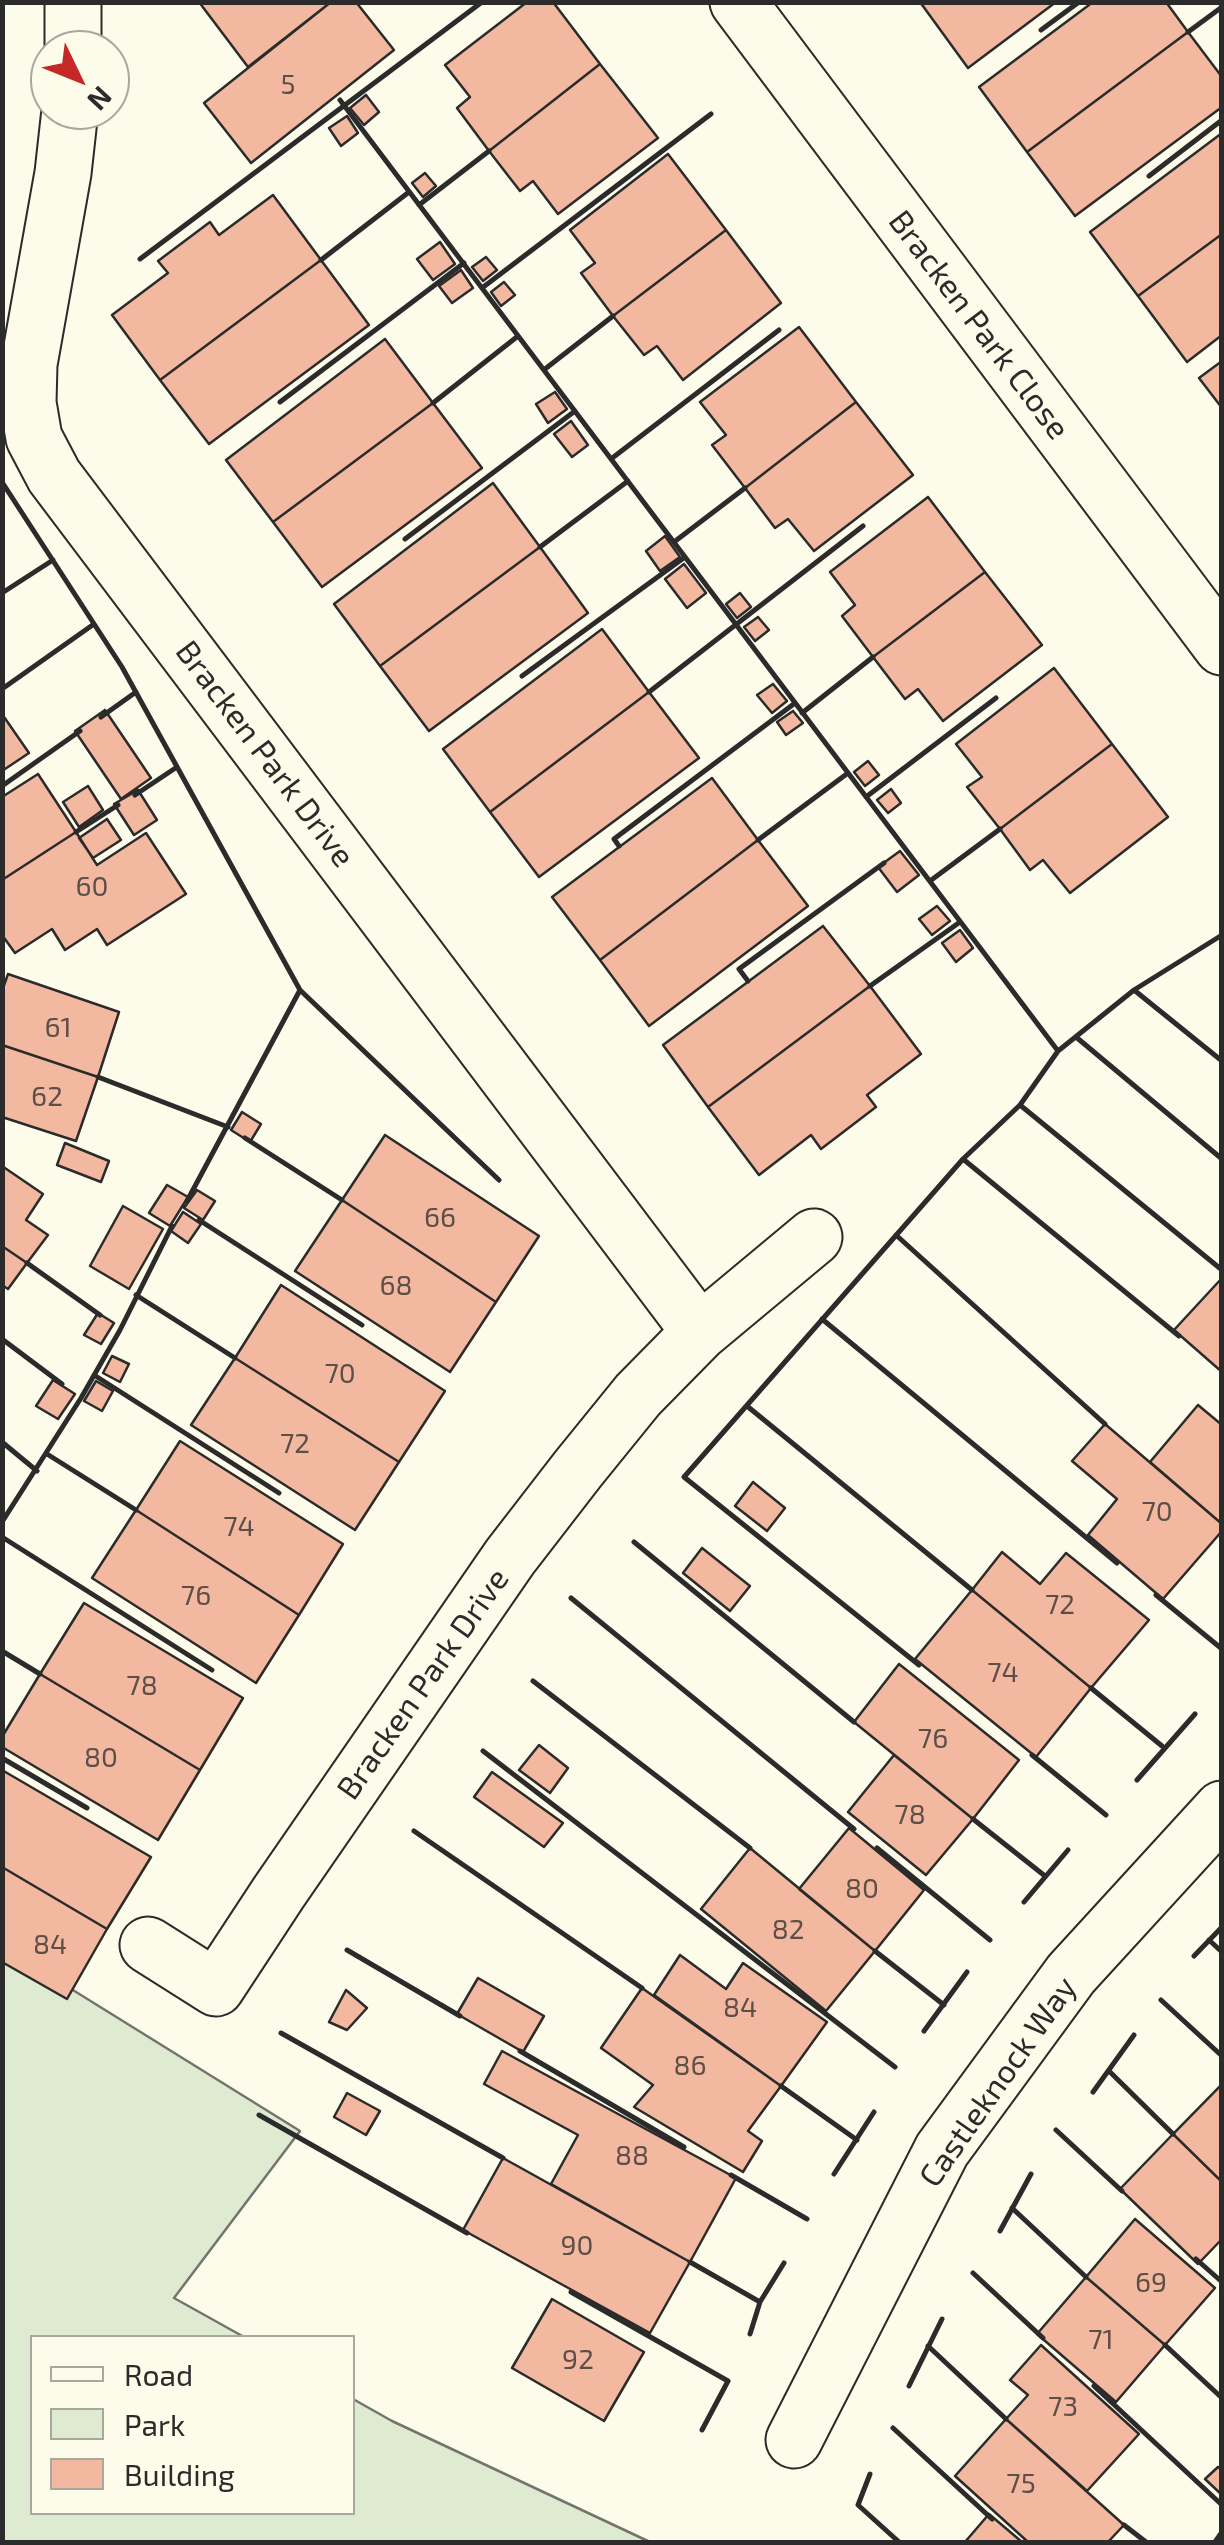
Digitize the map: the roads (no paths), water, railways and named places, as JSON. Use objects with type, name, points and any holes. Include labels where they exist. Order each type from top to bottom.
[{"type":"street","points":[[72,2],[73,30]]},
{"type":"street","name":"Bracken Park Close","points":[[738,2],[1222,647]]},
{"type":"street","name":"Bracken Park Drive","points":[[68,130],[28,364],[28,403],[34,438],[54,476],[700,1332]]},
{"type":"street","name":"Bracken Park Drive","points":[[148,1946],[216,1988],[510,1557],[638,1394],[700,1332],[814,1237]]},
{"type":"street","name":"Castleknock Way","points":[[794,2440],[942,2150],[1085,1958],[1222,1809]]}]
